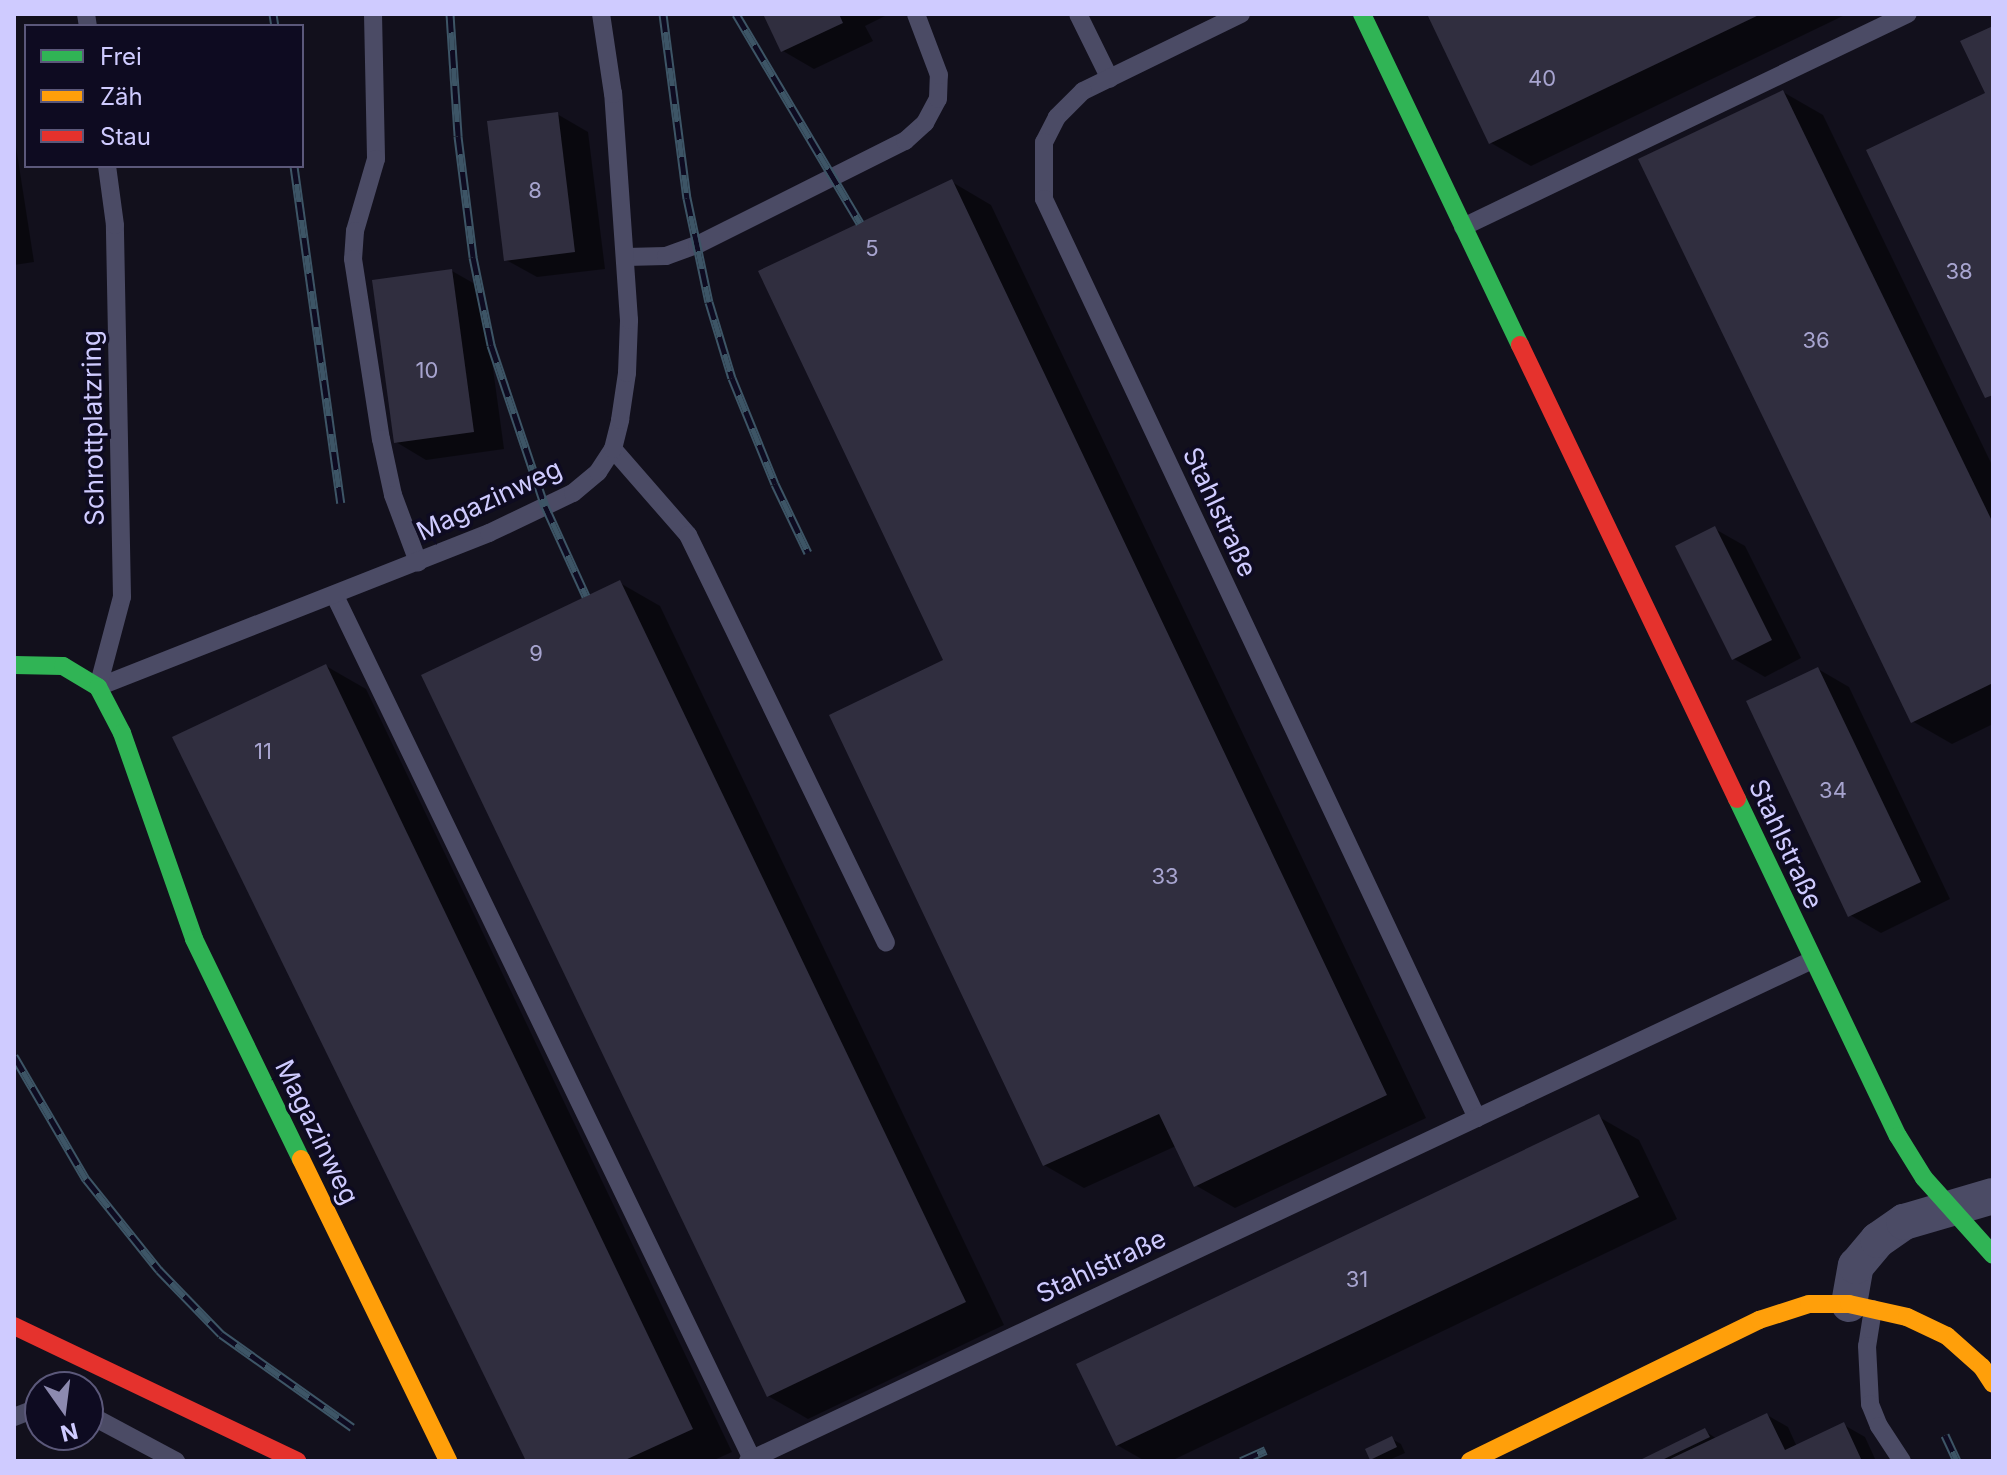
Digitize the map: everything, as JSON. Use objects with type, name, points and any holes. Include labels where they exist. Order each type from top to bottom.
[{"type":"street","name":"Stahlstraße","points":[[1362,14],[1898,1136],[1924,1178],[1993,1255]]},
{"type":"street","points":[[14,665],[63,666],[98,687]]},
{"type":"street","name":"Magazinweg","points":[[98,687],[122,733],[194,939],[448,1461]]},
{"type":"street","points":[[1861,1306],[1856,1266],[1878,1240],[1904,1222],[1993,1196]]},
{"type":"street","points":[[1470,1461],[1759,1320],[1809,1304],[1861,1306],[1907,1317],[1947,1336],[1982,1367],[1993,1384]]},
{"type":"street","points":[[14,1326],[297,1461]]},
{"type":"lane","points":[[373,14],[376,159],[359,211],[353,259],[381,439],[393,495],[418,562]]},
{"type":"lane","name":"Magazinweg","points":[[98,687],[163,659],[418,562],[573,493],[598,472],[613,449],[627,373],[626,257],[613,94],[601,14]]},
{"type":"lane","points":[[626,257],[666,256],[697,245],[905,141],[925,123],[938,99],[939,75],[916,14]]},
{"type":"lane","points":[[1078,14],[1110,79]]},
{"type":"lane","name":"Stahlstraße","points":[[1241,14],[1083,91],[1057,117],[1044,142],[1044,199],[1477,1118]]},
{"type":"lane","points":[[1463,227],[1908,14]]},
{"type":"lane","name":"Schrottplatzring","points":[[98,687],[122,597],[115,225],[107,168]]},
{"type":"lane","points":[[613,449],[688,535],[886,942]]},
{"type":"lane","points":[[335,596],[750,1460]]},
{"type":"lane","name":"Stahlstraße","points":[[750,1460],[1812,960]]},
{"type":"lane","points":[[1861,1306],[1870,1404],[1879,1426],[1902,1461]]},
{"type":"lane","points":[[104,1423],[176,1461]]},
{"type":"building","points":[[763,14],[839,14],[843,23],[781,52]]},
{"type":"building","points":[[1427,14],[1761,14],[1489,144]]},
{"type":"building","points":[[1993,26],[1993,395],[1985,398],[1866,150],[1985,93],[1960,41]]},
{"type":"building","points":[[1783,90],[1993,523],[1993,683],[1911,723],[1638,159]]},
{"type":"building","points":[[558,112],[575,252],[504,261],[487,121]]},
{"type":"building","points":[[952,179],[1387,1095],[1194,1187],[1159,1114],[1043,1166],[829,715],[943,660],[758,271]]},
{"type":"building","points":[[452,269],[474,432],[394,443],[372,280]]},
{"type":"building","points":[[1715,526],[1772,640],[1732,660],[1675,546]]},
{"type":"building","points":[[620,580],[966,1302],[767,1397],[421,675]]},
{"type":"building","points":[[326,664],[693,1429],[623,1461],[526,1461],[172,737]]},
{"type":"building","points":[[1818,667],[1921,882],[1848,917],[1746,701]]},
{"type":"building","points":[[1599,1114],[1639,1197],[1116,1446],[1076,1364]]},
{"type":"building","points":[[1767,1413],[1785,1450],[1844,1422],[1862,1461],[1666,1461]]},
{"type":"building","points":[[1705,1428],[1710,1437],[1660,1461],[1638,1461]]},
{"type":"building","points":[[1392,1436],[1397,1447],[1370,1460],[1365,1449]]},
{"type":"railway","points":[[273,14],[275,24]]},
{"type":"railway","points":[[450,14],[458,136],[473,257],[491,345],[545,506],[586,596]]},
{"type":"railway","points":[[663,14],[687,198],[709,302],[732,378],[775,484],[808,553]]},
{"type":"railway","points":[[736,14],[860,223]]},
{"type":"railway","points":[[294,168],[341,503]]},
{"type":"railway","points":[[14,1056],[86,1179],[159,1270],[221,1334],[352,1427]]},
{"type":"railway","points":[[1945,1435],[1957,1461]]},
{"type":"railway","points":[[1241,1461],[1266,1450]]},
{"type":"traffic: fast","points":[[1362,14],[1520,345]]},
{"type":"traffic: fast","points":[[14,665],[63,666],[98,687],[122,733],[194,939],[301,1159]]},
{"type":"traffic: fast","points":[[1737,799],[1898,1136],[1924,1178],[1993,1255]]},
{"type":"traffic: slow","points":[[301,1159],[448,1461]]},
{"type":"traffic: slow","points":[[1470,1461],[1759,1320],[1809,1304],[1849,1304],[1907,1317],[1947,1336],[1982,1367],[1993,1384]]},
{"type":"traffic: jam","points":[[1520,345],[1737,799]]},
{"type":"traffic: jam","points":[[14,1326],[297,1461]]}]
